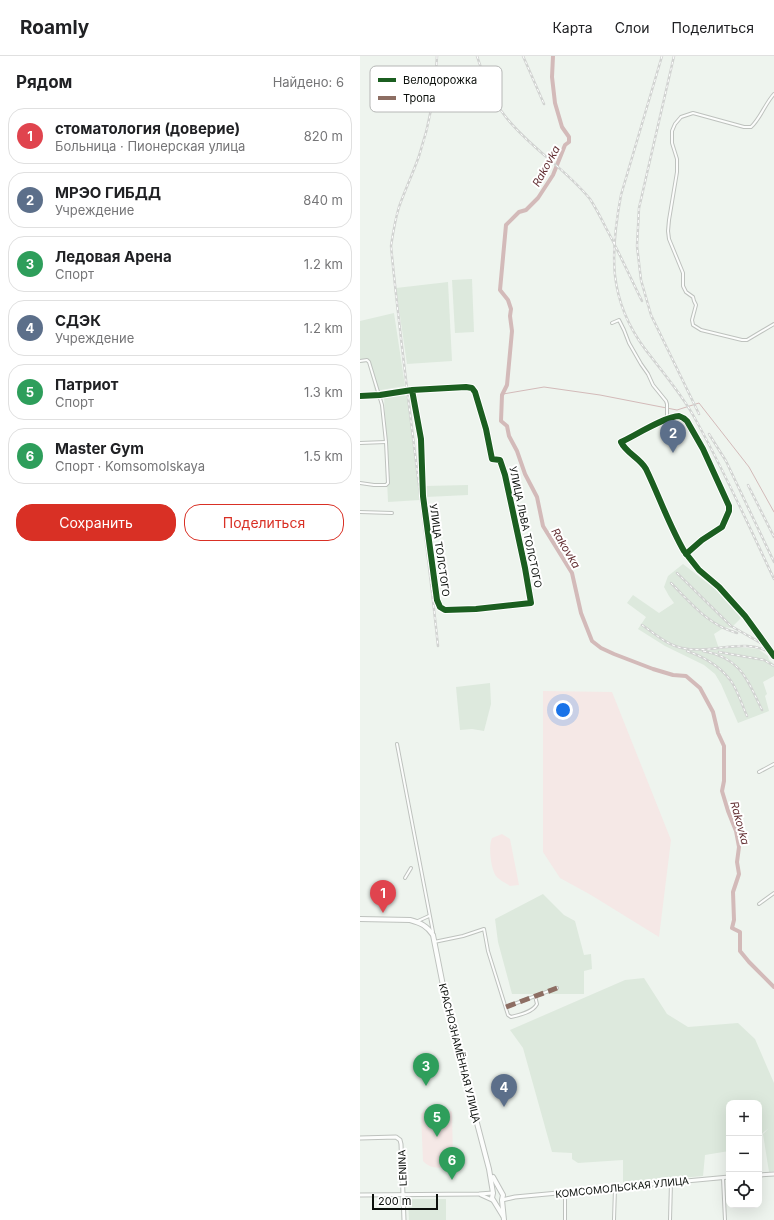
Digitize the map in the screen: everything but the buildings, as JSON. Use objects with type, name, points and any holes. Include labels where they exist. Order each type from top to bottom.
[{"type":"highway","points":[[360,920],[410,920],[417,922]]},
{"type":"highway","name":"КРАСНОЗНАМЁННАЯ УЛИЦА","points":[[417,922],[429,930],[433,936],[449,1016],[489,1169],[493,1193]]},
{"type":"highway","name":"КРАСНОЗНАМЁННАЯ УЛИЦА","points":[[489,1169],[500,1192]]},
{"type":"highway","points":[[496,1191],[500,1192],[502,1195],[503,1218],[492,1198],[493,1193],[496,1191]]},
{"type":"highway","points":[[494,1200],[499,1202],[502,1200]]},
{"type":"main road","points":[[690,559],[699,570],[719,587],[745,616],[774,656]]},
{"type":"main road","name":"LENINA","points":[[360,1138],[396,1137],[400,1140],[404,1220]]},
{"type":"main road","points":[[762,1175],[774,1174]]},
{"type":"main road","name":"КОМСОМОЛЬСКАЯ УЛИЦА","points":[[502,1200],[515,1197],[726,1178]]},
{"type":"main road","name":"КОМСОМОЛЬСКАЯ УЛИЦА","points":[[500,1192],[515,1197]]},
{"type":"main road","points":[[360,1195],[493,1193]]},
{"type":"main road","points":[[479,1194],[494,1200]]},
{"type":"street","points":[[774,94],[767,102],[755,124],[748,128],[696,114],[688,114],[681,117],[675,124],[672,135],[672,143],[677,159],[677,172],[668,225],[669,239],[683,273],[683,286],[686,292],[693,297],[696,305],[692,320],[695,326],[701,330],[746,340],[774,324]]},
{"type":"street","points":[[612,323],[618,320],[621,324],[629,342],[653,385],[666,401],[667,418]]},
{"type":"street","points":[[360,361],[368,360],[380,395],[386,442],[388,484],[381,486],[360,483]]},
{"type":"street","name":"УЛИЦА ЛЬВА ТОЛСТОГО","points":[[360,396],[466,386],[472,388],[476,392],[492,458],[500,460],[505,475],[531,603]]},
{"type":"street","name":"УЛИЦА ТОЛСТОГО","points":[[412,390],[422,449],[424,505],[437,600],[440,607],[445,610],[476,609],[531,603]]},
{"type":"street","points":[[686,554],[702,540],[722,528],[729,511],[729,506],[703,449],[687,421],[679,416],[667,418],[621,442],[624,447],[637,458],[646,470],[673,530],[686,554],[690,559]]},
{"type":"street","points":[[360,443],[386,442]]},
{"type":"street","points":[[360,512],[392,513]]},
{"type":"street","name":"КРАСНОЗНАМЁННАЯ УЛИЦА","points":[[397,744],[433,936]]},
{"type":"street","points":[[759,772],[774,764]]},
{"type":"street","points":[[405,878],[411,868]]},
{"type":"street","points":[[759,904],[774,893]]},
{"type":"street","points":[[417,922],[430,916]]},
{"type":"street","points":[[434,942],[463,936],[484,929],[488,951],[508,1015],[511,1017],[516,1016],[536,1006],[535,996]]},
{"type":"street","points":[[506,1007],[557,988]]},
{"type":"street","points":[[723,1178],[725,1220]]},
{"type":"street","points":[[670,1182],[670,1220]]},
{"type":"street","points":[[614,1220],[615,1188]]},
{"type":"street","points":[[565,1193],[565,1220]]},
{"type":"shaded area","points":[[472,279],[474,332],[455,333],[452,280]]},
{"type":"shaded area","points":[[448,282],[452,361],[407,364],[396,288]]},
{"type":"shaded area","points":[[394,313],[405,386],[375,391],[368,362],[360,363],[360,321]]},
{"type":"shaded area","points":[[402,394],[410,398],[420,500],[388,502],[388,463],[384,397]]},
{"type":"shaded area","points":[[468,485],[468,495],[426,497],[425,486]]},
{"type":"shaded area","points":[[683,564],[715,589],[741,618],[731,628],[725,627],[714,634],[719,649],[737,647],[758,649],[768,656],[769,660],[774,664],[774,676],[763,682],[767,694],[765,696],[769,711],[738,723],[715,674],[704,665],[665,646],[638,629],[646,617],[627,603],[633,595],[659,613],[674,603],[664,587],[668,576]]},
{"type":"shaded area","points":[[490,683],[491,704],[484,731],[472,729],[460,730],[456,687]]},
{"type":"shaded area","points":[[543,691],[612,692],[671,840],[659,937],[591,895],[560,878],[543,852]]},
{"type":"shaded area","points":[[502,834],[510,839],[519,885],[510,886],[499,879],[494,873],[490,852],[491,842],[492,838]]},
{"type":"shaded area","points":[[543,894],[564,915],[575,921],[584,955],[591,954],[592,969],[584,971],[584,994],[512,994],[498,942],[495,919]]},
{"type":"shaded area","points":[[644,978],[667,1014],[688,1027],[738,1023],[755,1039],[774,1083],[774,1171],[769,1172],[763,1134],[769,1128],[762,1134],[762,1100],[726,1100],[726,1152],[705,1155],[703,1176],[623,1183],[623,1160],[578,1163],[572,1159],[572,1153],[552,1152],[523,1048],[510,1030],[625,980]]},
{"type":"shaded area","points":[[443,1107],[452,1112],[453,1160],[446,1166],[438,1168],[430,1166],[423,1161],[421,1114],[426,1109]]},
{"type":"shaded area","points":[[408,1199],[446,1199],[446,1220],[409,1220]]},
{"type":"waterway","name":"Rakovka","points":[[553,56],[552,77],[555,103],[562,127],[569,137],[569,142],[565,145],[553,175],[538,198],[526,210],[519,212],[506,225],[500,290],[508,300],[511,309],[510,316],[512,331],[507,385],[502,395],[501,421],[507,426],[509,436],[517,451],[525,474],[537,497],[543,526],[572,573],[581,613],[592,641],[601,648],[614,654],[653,669],[673,675],[686,676],[700,688],[713,712],[718,733],[724,746],[724,781],[722,791],[736,831],[739,847],[737,862],[739,874],[733,892],[734,920],[732,928],[740,932],[740,951],[774,987]]},
{"type":"waterway","points":[[503,394],[544,387],[600,395],[677,410],[699,403],[749,467],[774,512]]},
{"type":"railway","points":[[436,66],[437,56]]},
{"type":"railway","points":[[477,56],[480,66]]},
{"type":"railway","points":[[523,56],[544,104]]},
{"type":"railway","points":[[662,56],[621,195],[617,217],[614,256],[618,294],[624,312],[633,330],[645,349],[682,398],[715,455],[774,579]]},
{"type":"railway","points":[[674,56],[639,208],[637,246],[641,280],[651,315],[699,414]]},
{"type":"railway","points":[[431,112],[419,156],[399,207],[391,246],[438,646]]},
{"type":"railway","points":[[502,112],[525,138],[570,177],[590,199],[611,237],[642,301]]},
{"type":"railway","points":[[709,434],[726,461],[774,562]]},
{"type":"railway","points":[[748,485],[774,537]]},
{"type":"railway","points":[[677,573],[731,626],[768,647]]},
{"type":"railway","points":[[671,583],[693,606],[709,619],[717,625],[737,633]]},
{"type":"railway","points":[[642,625],[666,642],[682,648],[694,650],[751,646],[774,654]]},
{"type":"railway","points":[[687,651],[700,656],[727,676],[736,689],[747,716]]},
{"type":"railway","points":[[703,651],[716,654],[734,665],[747,680],[762,710]]},
{"type":"railway","points":[[719,652],[764,660],[774,666]]},
{"type":"marked path","points":[[506,1007],[557,988]]},
{"type":"cycle path","points":[[360,396],[380,395],[412,390],[472,388],[475,392],[486,429],[492,459],[500,460],[505,475],[531,603],[476,609],[445,610],[440,607],[437,600],[423,496],[421,439],[412,390]]},
{"type":"cycle path","points":[[686,554],[702,540],[722,527],[729,511],[729,506],[703,449],[687,421],[679,416],[666,419],[621,442],[623,446],[646,469],[684,551],[699,570],[719,587],[745,616],[774,656]]},
{"type":"place","name":"МРЭО ГИБДД","points":[[673,453]]},
{"type":"place","name":"стоматология (доверие)","points":[[383,913]]},
{"type":"place","name":"Ледовая Арена","points":[[426,1086]]},
{"type":"place","name":"СДЭК","points":[[504,1107]]},
{"type":"place","name":"Патриот","points":[[437,1137]]},
{"type":"place","name":"Master Gym","points":[[452,1180]]}]
